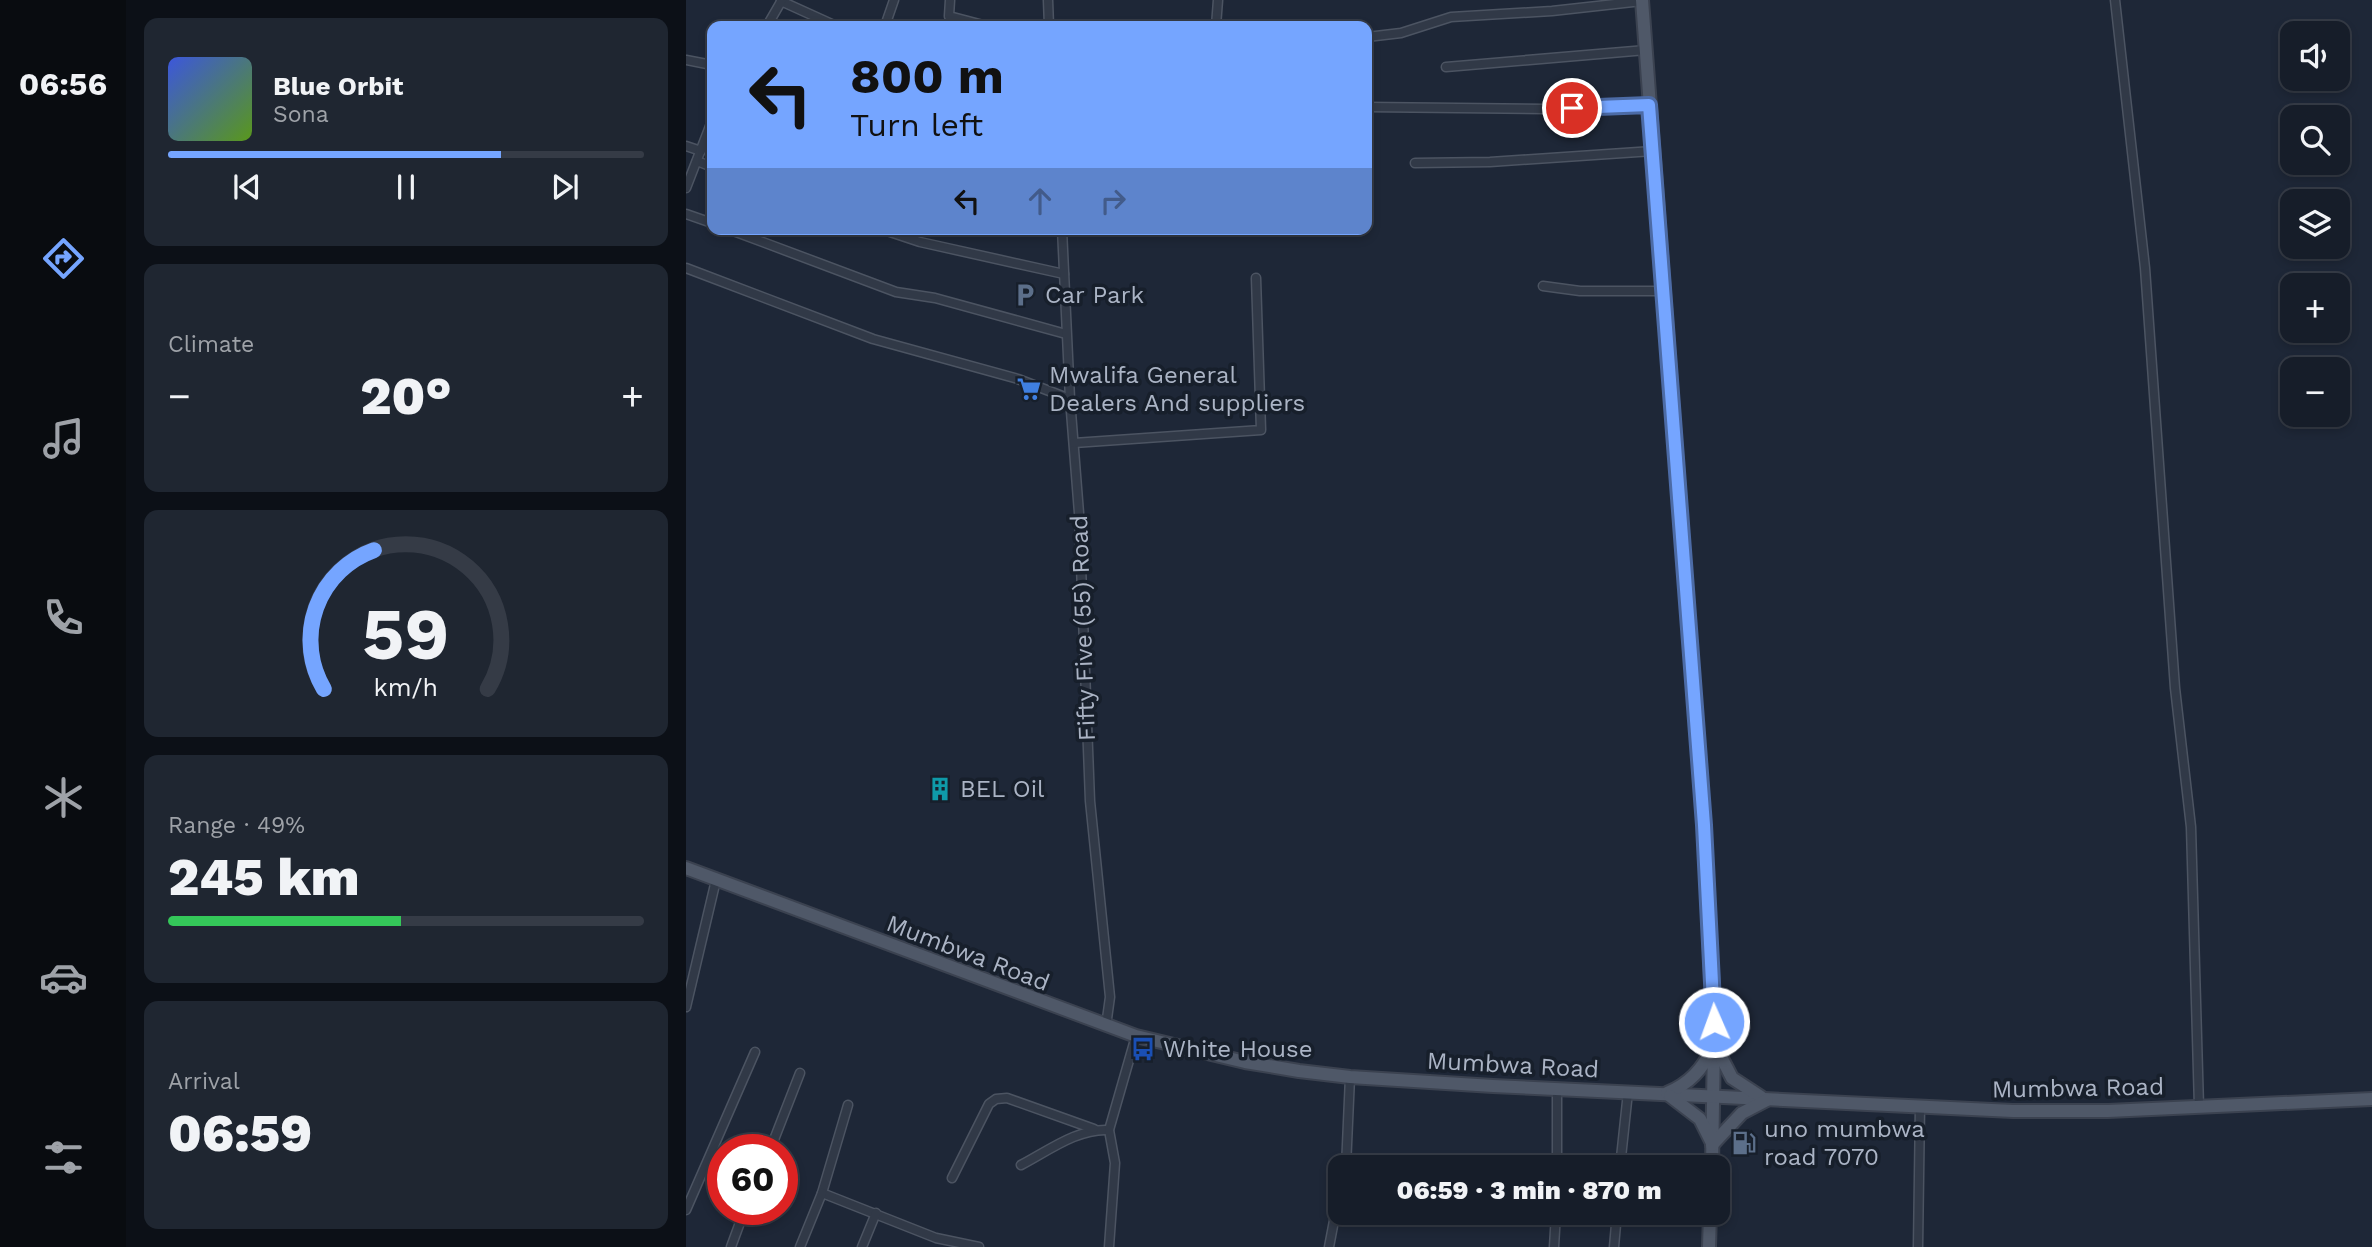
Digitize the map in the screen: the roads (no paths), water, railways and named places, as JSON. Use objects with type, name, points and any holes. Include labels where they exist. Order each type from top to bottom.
[{"type":"main road","points":[[1642,0],[1704,825],[1714,1041],[1713,1155]]},
{"type":"main road","name":"Mumbwa Road","points":[[686,868],[1136,1036],[1245,1062],[1350,1077],[2013,1111],[2199,1107],[2372,1099]]},
{"type":"main road","points":[[1665,1094],[1682,1087],[1696,1074],[1714,1041]]},
{"type":"main road","points":[[1714,1041],[1721,1061],[1732,1078],[1748,1091],[1767,1100]]},
{"type":"main road","points":[[1665,1094],[1695,1114],[1713,1144]]},
{"type":"main road","points":[[1713,1144],[1731,1122],[1767,1100]]},
{"type":"main road","points":[[1709,1247],[1710,1225]]},
{"type":"street","points":[[888,21],[894,0]]},
{"type":"street","points":[[950,0],[948,16],[967,21]]},
{"type":"street","points":[[1048,0],[1049,21]]},
{"type":"street","points":[[1216,21],[1218,0]]},
{"type":"street","points":[[1372,36],[1401,33],[1451,17],[1552,11],[1642,0]]},
{"type":"street","points":[[2115,0],[2145,268],[2175,688],[2191,827],[2199,1107]]},
{"type":"street","points":[[771,21],[782,1],[825,21]]},
{"type":"street","points":[[1446,66],[1646,50]]},
{"type":"street","points":[[686,60],[707,64]]},
{"type":"street","points":[[1372,107],[1534,109],[1649,105]]},
{"type":"street","points":[[686,188],[707,135]]},
{"type":"street","points":[[686,146],[701,151]]},
{"type":"street","points":[[1415,163],[1490,162],[1653,151]]},
{"type":"street","points":[[697,161],[707,165]]},
{"type":"street","points":[[686,214],[707,221]]},
{"type":"street","points":[[744,235],[896,292],[935,298],[1066,334]]},
{"type":"street","points":[[899,235],[1064,274]]},
{"type":"street","name":"Fifty Five (55) Road","points":[[1062,235],[1090,801],[1110,997],[1106,1026]]},
{"type":"street","points":[[686,268],[873,339],[1018,379],[1069,399]]},
{"type":"street","points":[[1074,443],[1261,430],[1256,278]]},
{"type":"street","points":[[1543,286],[1580,291],[1664,291]]},
{"type":"street","points":[[686,1007],[716,880]]},
{"type":"street","points":[[1109,1247],[1115,1163],[1109,1130],[1136,1036]]},
{"type":"street","points":[[686,1210],[755,1052]]},
{"type":"street","points":[[776,1134],[800,1073]]},
{"type":"street","points":[[1347,1155],[1350,1077]]},
{"type":"street","points":[[1557,1088],[1557,1155]]},
{"type":"street","points":[[1621,1155],[1628,1092]]},
{"type":"street","points":[[952,1178],[989,1104],[996,1098],[1007,1098],[1094,1129],[1109,1130]]},
{"type":"street","points":[[800,1247],[822,1193],[849,1105]]},
{"type":"street","points":[[1918,1247],[1920,1106]]},
{"type":"street","points":[[1021,1165],[1094,1129]]},
{"type":"street","points":[[822,1193],[936,1238],[979,1247]]},
{"type":"street","points":[[862,1247],[876,1213]]},
{"type":"street","points":[[731,1247],[739,1225]]},
{"type":"street","points":[[1329,1247],[1333,1225]]},
{"type":"street","points":[[1554,1247],[1555,1225]]},
{"type":"street","points":[[1614,1247],[1616,1225]]},
{"type":"place","name":"Car Park","points":[[1025,295]]},
{"type":"place","name":"Mwalifa General Dealers And suppliers","points":[[1029,389]]},
{"type":"place","name":"BEL Oil","points":[[940,789]]},
{"type":"place","name":"White House","points":[[1143,1049]]},
{"type":"place","name":"uno mumbwa road 7070","points":[[1744,1143]]}]
